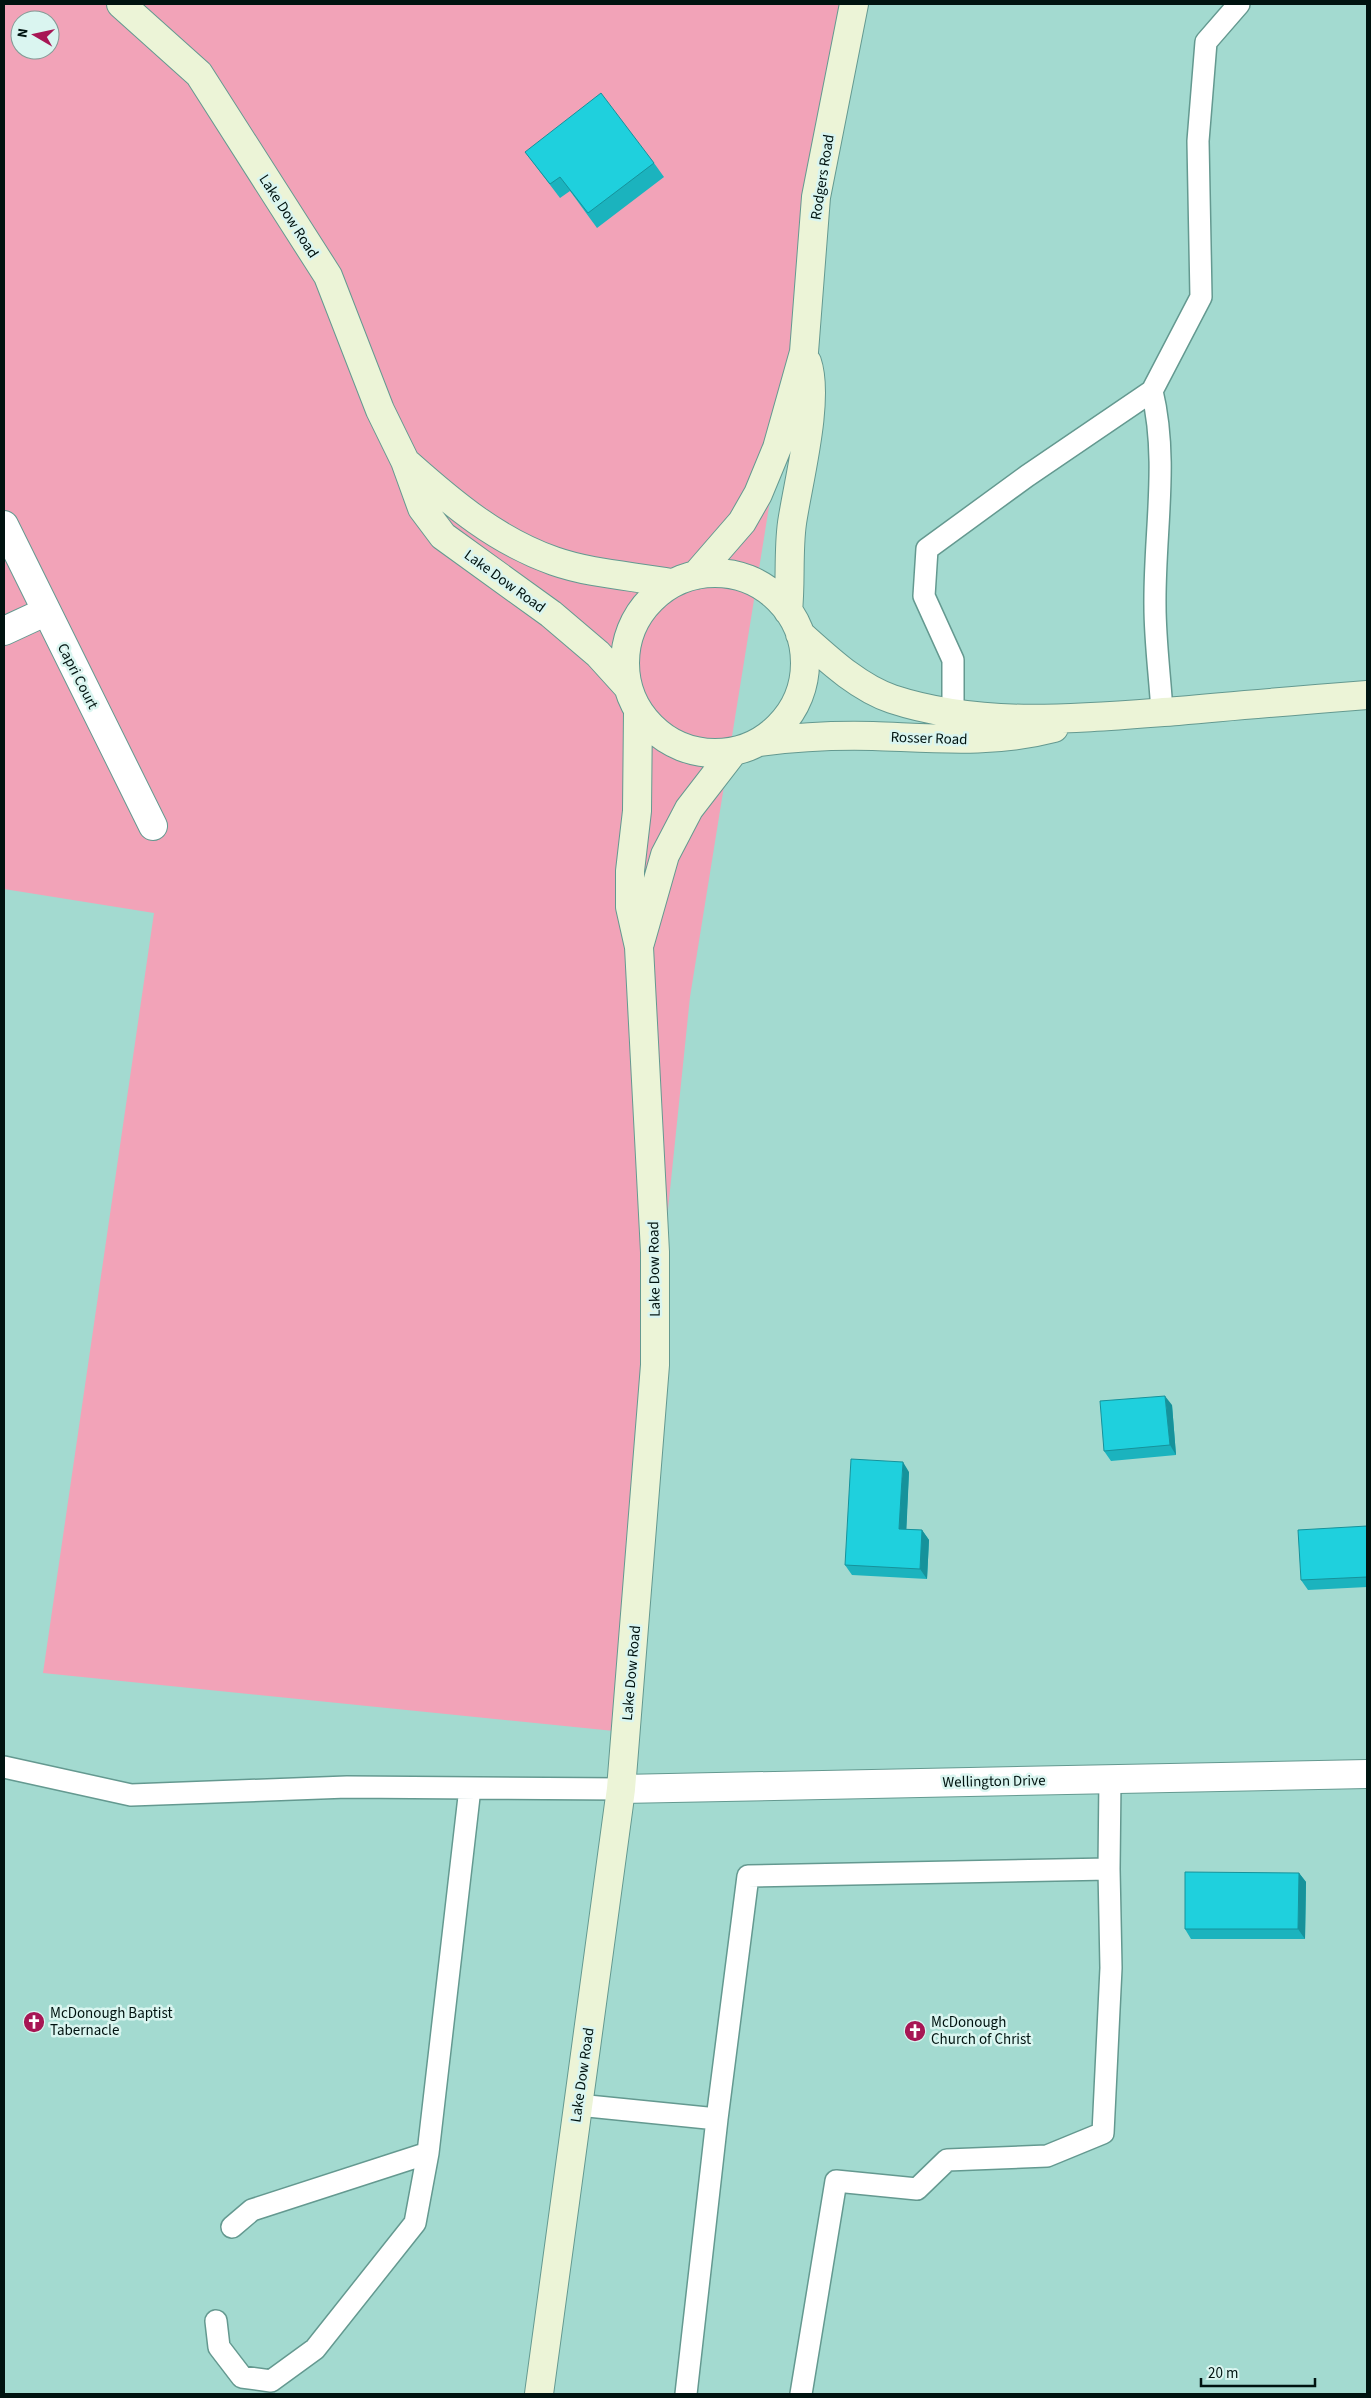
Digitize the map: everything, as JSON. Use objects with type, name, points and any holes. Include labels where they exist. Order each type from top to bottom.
[{"type":"street","name":"Lake Dow Road","points":[[121,4],[199,74],[328,276],[380,410],[405,461],[422,508],[443,536],[551,614],[598,654],[628,686]]},
{"type":"street","name":"Rodgers Road","points":[[628,686],[625,667],[626,647],[632,628],[641,611],[654,596],[684,579],[742,522],[758,494],[777,448],[804,352],[816,197],[854,4]]},
{"type":"street","name":"Rodgers Road","points":[[759,742],[776,730],[790,714],[799,695],[804,675],[804,654],[794,623],[792,524],[809,420],[811,372],[804,352]]},
{"type":"street","name":"Lake Dow Road","points":[[405,461],[454,505],[498,536],[555,562],[602,572],[684,579]]},
{"type":"street","name":"Capri Court","points":[[4,525],[45,612],[153,826]]},
{"type":"street","name":"Rosser Road","points":[[684,579],[727,574],[746,578],[764,588],[779,600],[794,623],[851,677],[891,698],[953,714],[1017,718],[1096,717],[1367,695]]},
{"type":"street","points":[[4,631],[45,612]]},
{"type":"street","points":[[628,686],[638,711],[660,736],[679,747],[719,754],[733,752],[759,742]]},
{"type":"street","name":"Lake Dow Road","points":[[538,2394],[621,1789],[655,1365],[655,1252],[639,947],[630,907],[630,871],[637,811],[638,711]]},
{"type":"street","name":"Rosser Road","points":[[759,742],[827,736],[984,740],[1017,737],[1096,717]]},
{"type":"street","name":"Lake Dow Road","points":[[639,947],[666,855],[689,809],[733,752]]},
{"type":"street","name":"Wellington Drive","points":[[621,1789],[1367,1774]]},
{"type":"lane","points":[[953,714],[953,660],[924,596],[927,549],[1027,476],[1152,391],[1201,297],[1198,141],[1206,42],[1239,4]]},
{"type":"lane","points":[[1152,391],[1159,417],[1160,462],[1155,606],[1162,712]]},
{"type":"lane","points":[[4,1767],[131,1795],[347,1787],[621,1789]]},
{"type":"lane","points":[[801,2394],[836,2181],[916,2188],[947,2160],[1048,2156],[1103,2133],[1110,1968],[1110,1779]]},
{"type":"lane","points":[[216,2320],[219,2347],[242,2377],[271,2381],[315,2349],[416,2223],[428,2153],[470,1788]]},
{"type":"lane","points":[[686,2394],[716,2119],[748,1876],[1110,1869]]},
{"type":"lane","points":[[578,2105],[716,2119]]},
{"type":"lane","points":[[232,2227],[252,2210],[428,2153]]},
{"type":"shaded area","points":[[4,4],[850,4],[690,997],[614,1731],[43,1673],[154,913],[4,889]]},
{"type":"building","points":[[601,93],[654,163],[588,213],[560,177],[550,184],[525,152]]},
{"type":"building","points":[[1165,1396],[1170,1445],[1104,1451],[1100,1401]]},
{"type":"building","points":[[851,1459],[903,1462],[899,1529],[922,1530],[920,1569],[845,1565]]},
{"type":"building","points":[[1367,1526],[1367,1577],[1301,1580],[1298,1530]]},
{"type":"building","points":[[1185,1872],[1299,1873],[1298,1929],[1185,1929]]},
{"type":"place","name":"McDonough Baptist Tabernacle","points":[[34,2022]]},
{"type":"place","name":"McDonough Church of Christ","points":[[915,2031]]}]
